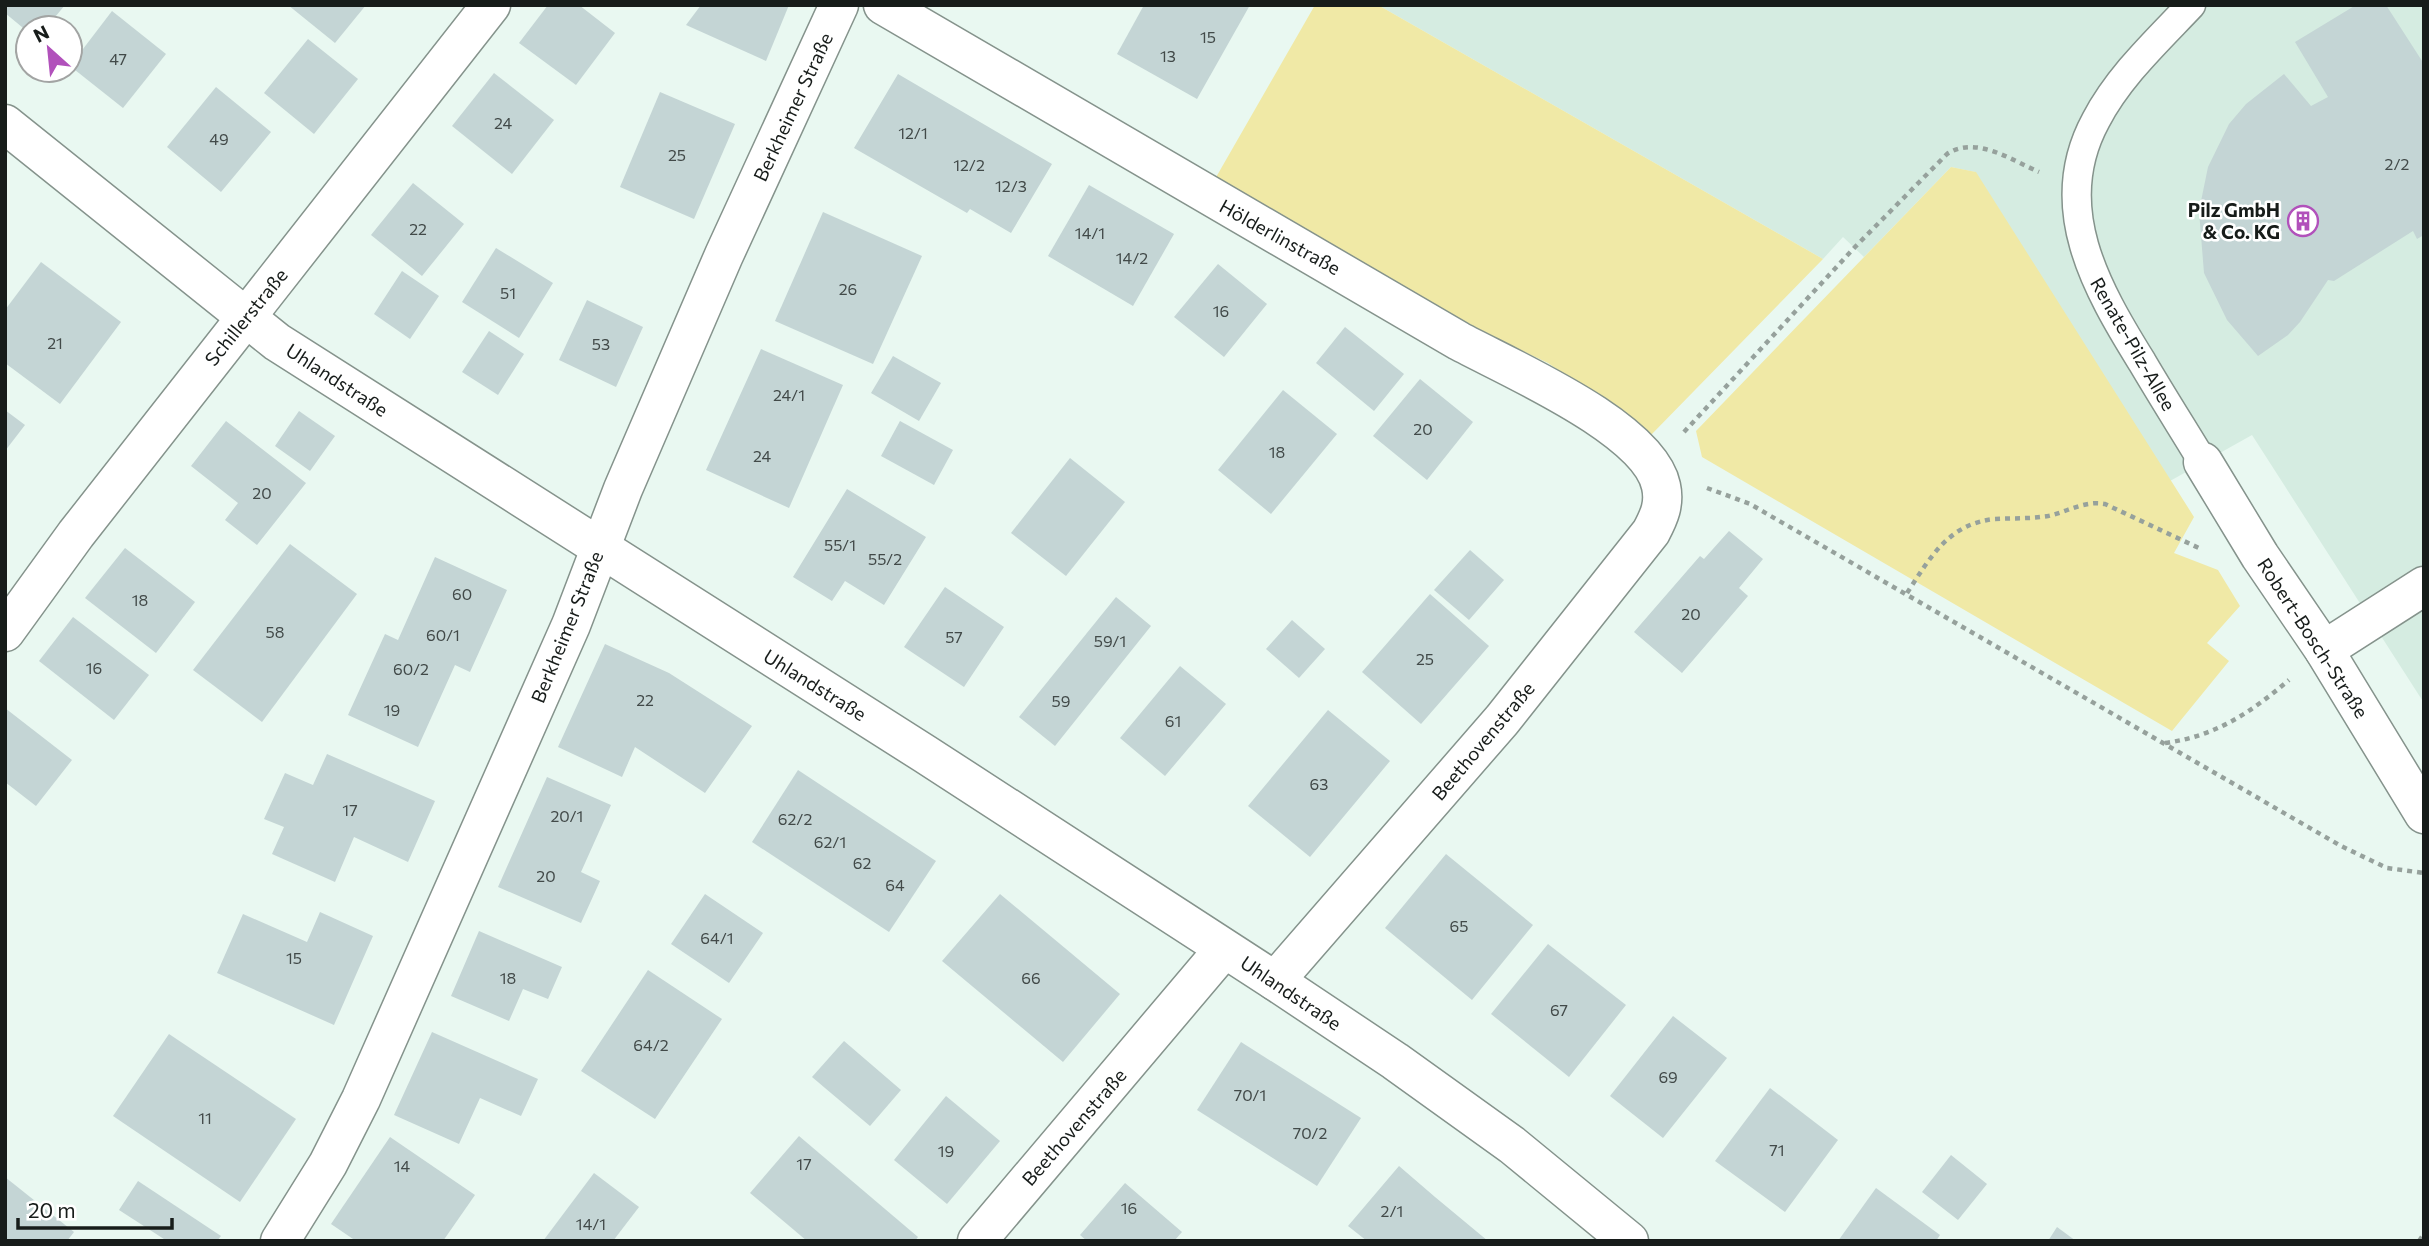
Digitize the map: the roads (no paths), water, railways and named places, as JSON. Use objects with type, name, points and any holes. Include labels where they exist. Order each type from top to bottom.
[{"type":"street","name":"Schillerstraße","points":[[5,632],[76,534],[491,5]]},
{"type":"street","name":"Berkheimer Straße","points":[[280,1241],[328,1164],[362,1099],[571,625],[599,550],[724,255],[839,5]]},
{"type":"street","name":"Hölderlinstraße","points":[[883,5],[1460,341],[1557,391],[1613,428],[1656,475]]},
{"type":"street","name":"Uhlandstraße","points":[[5,124],[244,319],[599,550],[925,754],[1275,981],[1395,1061],[1511,1145],[1629,1241]]},
{"type":"street","name":"Robert-Bosch-Straße","points":[[2203,462],[2260,556],[2324,650],[2424,814]]},
{"type":"street","name":"Beethovenstraße","points":[[1275,981],[1502,720],[1632,557],[1660,515],[1656,475]]},
{"type":"street","points":[[2324,650],[2424,586]]},
{"type":"street","name":"Beethovenstraße","points":[[977,1241],[1224,949]]},
{"type":"lane","name":"Renate-Pilz-Allee","points":[[2191,5],[2106,103],[2088,137],[2077,189],[2077,222],[2096,281],[2118,323],[2203,462]]},
{"type":"place","name":"Pilz GmbH & Co. KG","points":[[2303,221]]}]
